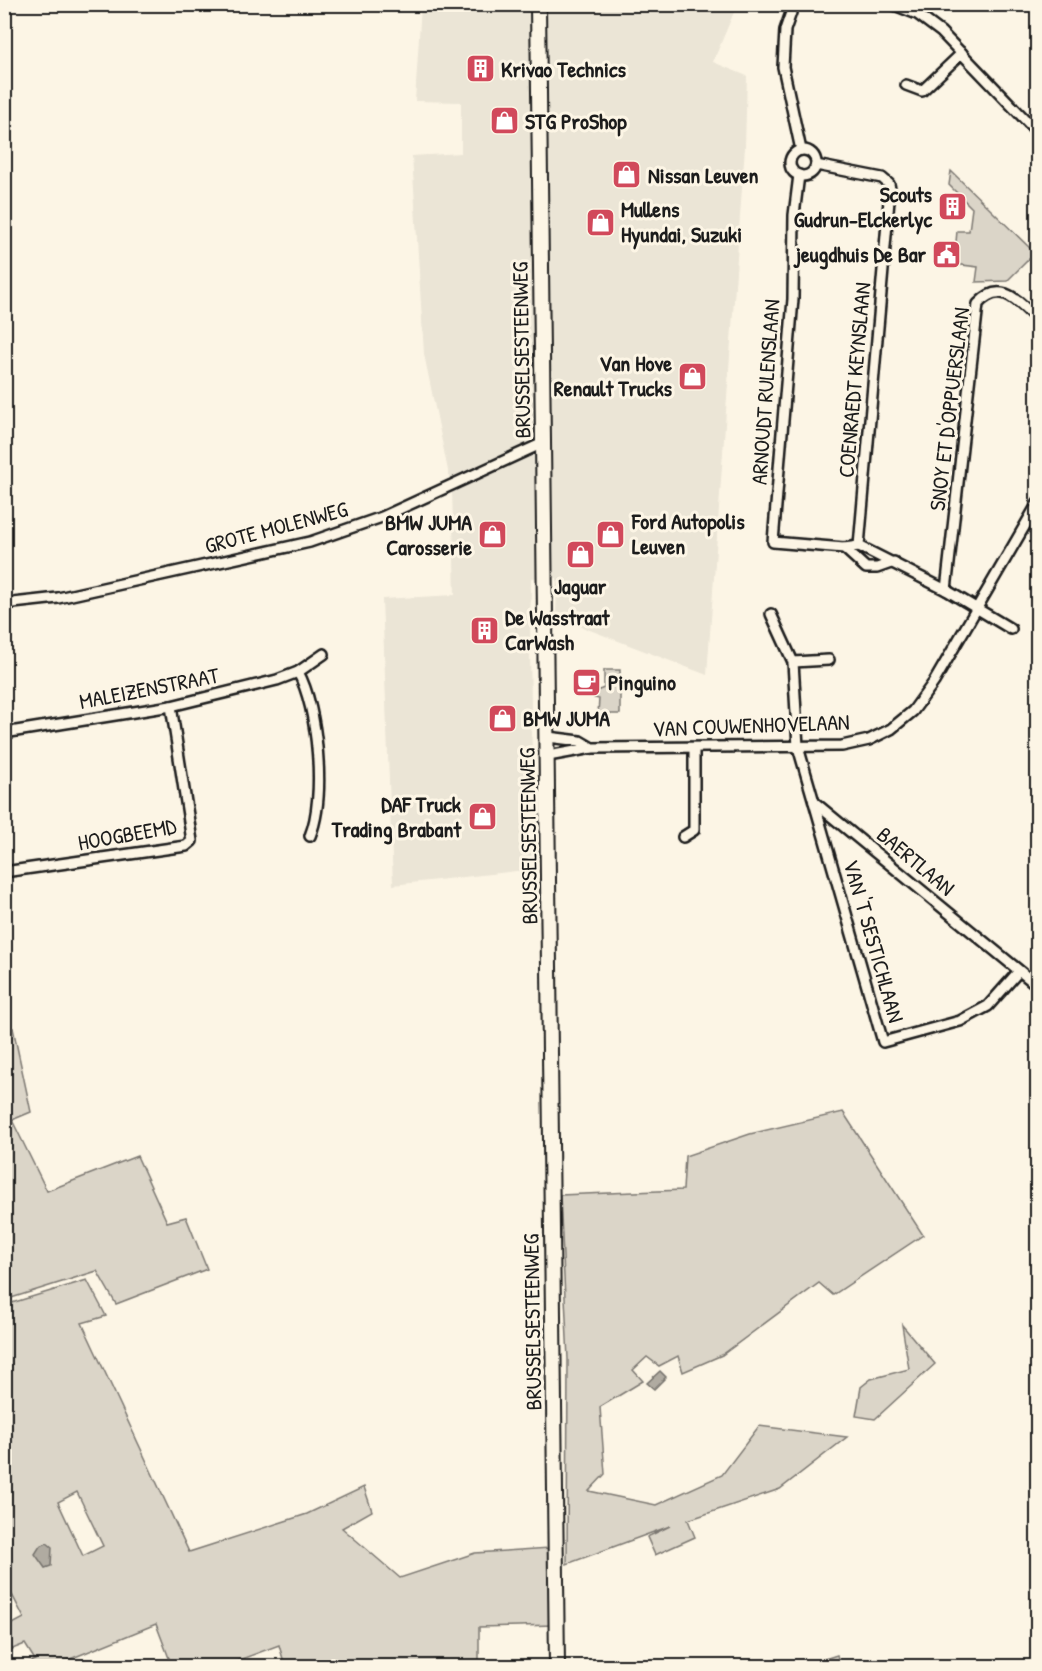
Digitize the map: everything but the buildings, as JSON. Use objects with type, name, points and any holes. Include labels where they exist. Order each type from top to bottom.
[{"type":"main road","name":"BRUSSELSESTEENWEG","points":[[538,4],[557,1666]]},
{"type":"street","name":"ARNOUDT RULENSLAAN","points":[[794,4],[785,30],[783,67],[801,150],[794,154],[790,162],[792,170],[799,175],[794,215],[793,298],[773,542],[844,548],[859,546]]},
{"type":"street","points":[[892,4],[917,14],[941,32],[1037,133]]},
{"type":"street","points":[[917,14],[922,4]]},
{"type":"street","points":[[906,85],[922,91],[962,53]]},
{"type":"street","points":[[799,175],[810,174],[816,165],[812,154],[801,150]]},
{"type":"street","name":"COENRAEDT KEYNSLAAN","points":[[816,165],[882,178],[890,184],[859,546]]},
{"type":"street","name":"SNOY ET D'OPPUERSLAAN","points":[[946,590],[978,304],[989,294],[998,292],[1011,296],[1038,320]]},
{"type":"street","name":"GROTE MOLENWEG","points":[[4,604],[58,598],[310,542],[382,517],[543,443]]},
{"type":"street","name":"VAN COUWENHOVELAAN","points":[[548,756],[592,747],[842,746],[869,740],[891,729],[913,711],[934,682],[1038,503]]},
{"type":"street","points":[[859,546],[946,590],[1011,629]]},
{"type":"street","points":[[844,548],[866,568],[877,568],[894,562]]},
{"type":"street","points":[[771,614],[793,662],[798,747],[814,802]]},
{"type":"street","name":"MALEIZENSTRAAT","points":[[4,733],[171,706],[277,681],[298,672],[324,654]]},
{"type":"street","points":[[793,662],[829,660]]},
{"type":"street","points":[[298,672],[308,689],[318,749],[316,823],[310,836]]},
{"type":"street","name":"HOOGBEEMD","points":[[4,873],[186,846],[192,841],[171,706]]},
{"type":"street","name":"VAN COUWENHOVELAAN","points":[[548,737],[580,741],[592,747]]},
{"type":"street","points":[[683,837],[694,830],[694,748]]},
{"type":"street","name":"BAERTLAAN","points":[[814,802],[1038,986]]},
{"type":"street","name":"VAN 'T SESTICHLAAN","points":[[814,802],[883,1042],[960,1022],[988,1006],[1019,971]]},
{"type":"shaded area","points":[[421,5],[737,5],[713,62],[747,76],[745,147],[707,675],[556,617],[557,578],[531,578],[534,868],[550,872],[534,869],[393,885],[382,599],[455,595],[452,490],[424,354],[412,156],[461,153],[461,102],[415,101]]},
{"type":"shaded area","points":[[951,171],[1035,253],[1007,281],[976,282],[978,267],[954,264],[957,231],[969,231],[972,208],[949,185]]},
{"type":"shaded area","points":[[604,670],[620,670],[620,714],[598,714],[599,699],[594,698],[594,692],[604,688]]},
{"type":"shaded area","points":[[13,1028],[31,1112],[12,1120],[47,1191],[137,1156],[167,1222],[186,1217],[207,1269],[116,1304],[97,1271],[5,1300],[4,1030]]},
{"type":"shaded area","points":[[843,1112],[923,1235],[833,1295],[819,1283],[722,1355],[683,1372],[678,1356],[659,1366],[647,1357],[633,1370],[643,1381],[600,1407],[605,1474],[589,1491],[656,1505],[722,1475],[759,1426],[847,1437],[780,1489],[688,1520],[695,1537],[655,1555],[647,1537],[670,1526],[567,1564],[568,1359],[560,1195],[683,1190],[685,1156],[750,1134]]},
{"type":"shaded area","points":[[87,1280],[106,1316],[82,1323],[189,1552],[307,1514],[364,1487],[372,1511],[342,1528],[400,1578],[475,1553],[550,1548],[554,1625],[479,1627],[479,1666],[285,1666],[279,1645],[223,1666],[172,1666],[156,1624],[53,1666],[20,1666],[35,1660],[25,1644],[5,1652],[5,1628],[24,1618],[5,1581],[5,1305]],"holes":[[[77,1492],[103,1546],[83,1556],[58,1502]]]},
{"type":"shaded area","points":[[902,1325],[935,1364],[875,1419],[856,1416],[861,1387],[871,1379],[909,1369]]},
{"type":"shaded area","points":[[660,1371],[666,1377],[654,1389],[647,1383]]},
{"type":"shaded area","points":[[47,1543],[52,1547],[51,1566],[45,1568],[35,1554],[40,1546]]},
{"type":"shaded area","points":[[837,1655],[840,1666],[803,1666]]},
{"type":"place","name":"Krivao Technics","points":[[480,69]]},
{"type":"place","name":"STG ProShop","points":[[504,121]]},
{"type":"place","name":"Nissan Leuven","points":[[627,175]]},
{"type":"place","name":"Scouts Gudrun-Elckerlyc","points":[[953,207]]},
{"type":"place","name":"Mullens Hyundai, Suzuki","points":[[600,222]]},
{"type":"place","name":"jeugdhuis De Bar","points":[[947,254]]},
{"type":"place","name":"Van Hove Renault Trucks","points":[[693,376]]},
{"type":"place","name":"Ford Autopolis Leuven","points":[[611,534]]},
{"type":"place","name":"BMW JUMA Carosserie","points":[[493,535]]},
{"type":"place","name":"Jaguar","points":[[580,554]]},
{"type":"place","name":"De Wasstraat CarWash","points":[[484,630]]},
{"type":"place","name":"Pinguino","points":[[587,682]]},
{"type":"place","name":"BMW JUMA","points":[[502,718]]},
{"type":"place","name":"DAF Truck Trading Brabant","points":[[482,817]]}]
